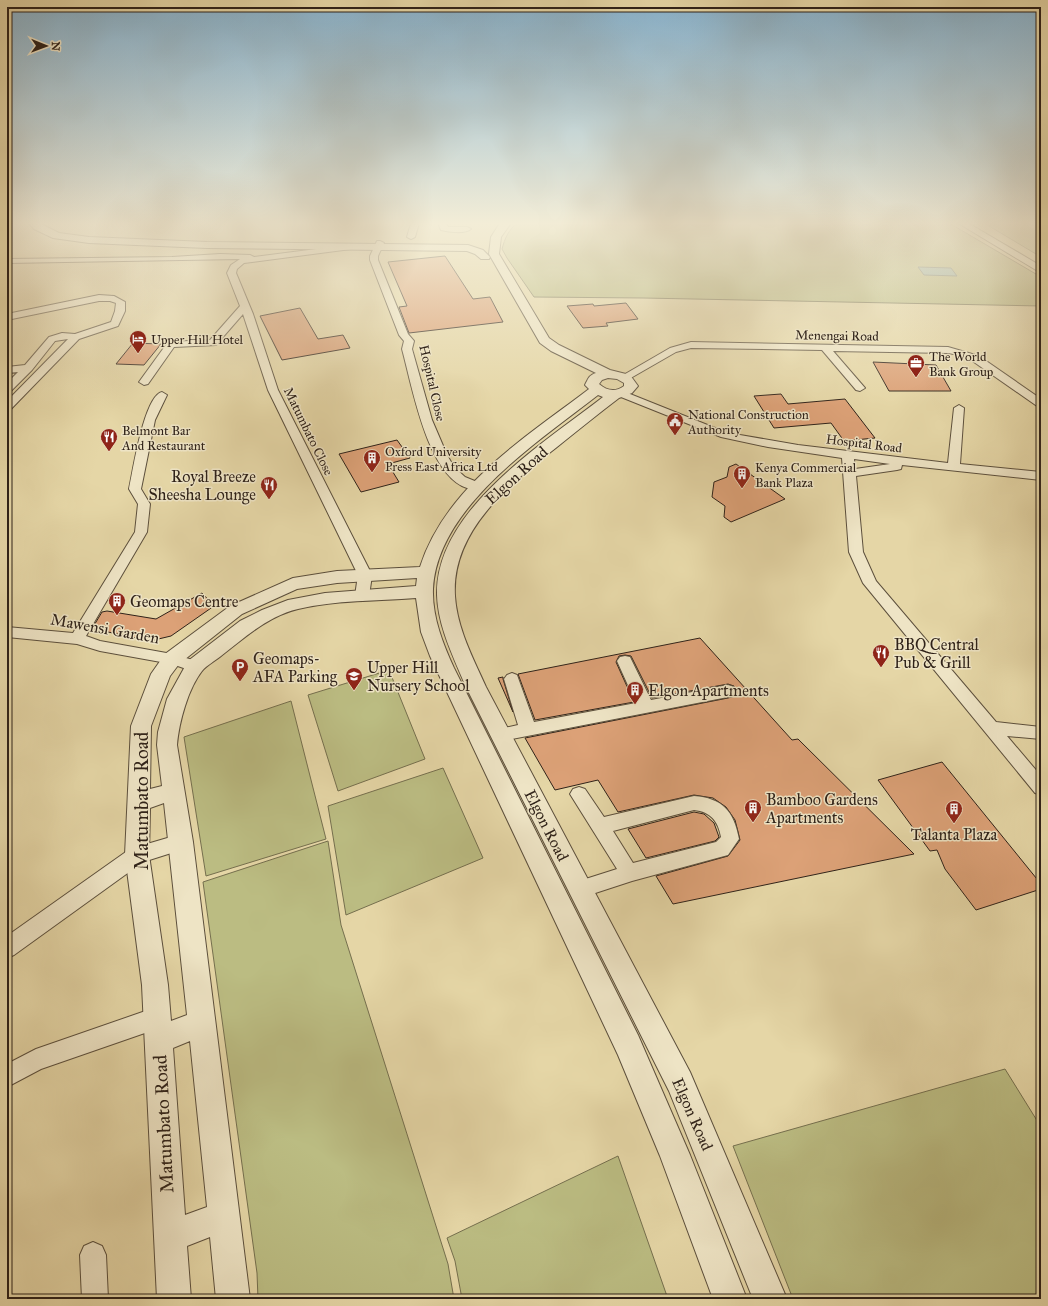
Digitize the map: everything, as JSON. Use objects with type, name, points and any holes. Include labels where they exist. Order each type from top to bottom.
[{"type":"street","name":"Matumbato Close","points":[[235,284],[245,306],[273,390],[363,586]]},
{"type":"street","name":"Hospital Close","points":[[384,284],[404,335],[409,341],[407,349],[433,440],[445,461],[458,477],[468,484],[478,487]]},
{"type":"street","name":"Hospital Road","points":[[500,284],[517,316],[535,344],[553,357],[610,385],[724,434],[760,442],[848,455],[918,463],[954,463],[1041,476]]},
{"type":"street","name":"Hospital Road","points":[[511,284],[544,340],[610,385]]},
{"type":"street","points":[[7,317],[99,298],[111,298],[120,302],[120,311],[115,324],[76,337],[62,336],[52,339],[28,368],[7,389]]},
{"type":"street","points":[[144,382],[171,344],[213,343],[245,306]]},
{"type":"street","points":[[7,407],[76,337]]},
{"type":"street","name":"Menengai Road","points":[[610,385],[672,350],[691,345],[948,350],[975,358],[1041,404]]},
{"type":"street","points":[[824,347],[860,388]]},
{"type":"street","points":[[7,370],[28,368]]},
{"type":"street","name":"Elgon Road","points":[[610,385],[522,448],[464,501],[447,525],[433,552],[426,582],[427,619],[434,645],[628,1045],[675,1155],[730,1299]]},
{"type":"street","name":"Elgon Road","points":[[610,385],[578,421],[497,489],[465,528],[453,557],[446,594],[450,618],[458,646],[476,687],[680,1082],[770,1299]]},
{"type":"street","points":[[77,639],[141,532],[144,504],[135,489],[149,420],[162,395]]},
{"type":"street","points":[[958,408],[954,463],[1041,468]]},
{"type":"street","points":[[848,455],[856,552],[870,583],[991,728],[1038,777]]},
{"type":"street","points":[[849,474],[918,463]]},
{"type":"street","name":"Matumbato Road","points":[[174,1299],[155,985],[137,855],[141,726],[161,674],[172,659],[236,610],[293,584],[337,577],[363,586]]},
{"type":"street","name":"Matumbato Road","points":[[233,1299],[181,842],[167,745],[168,732],[177,699],[195,666],[247,626],[268,614],[294,604],[325,599],[363,586],[426,582]]},
{"type":"street","name":"Mawensi Garden","points":[[7,632],[77,639],[100,646],[172,659],[195,666]]},
{"type":"street","points":[[626,661],[646,707]]},
{"type":"street","points":[[512,679],[528,730]]},
{"type":"street","points":[[501,736],[728,691]]},
{"type":"street","points":[[991,728],[1041,733]]},
{"type":"street","points":[[139,802],[174,790]]},
{"type":"street","points":[[579,794],[629,872]]},
{"type":"street","points":[[580,889],[620,877],[629,872],[722,849],[730,839],[728,827],[722,816],[708,804],[694,803],[600,826]]},
{"type":"street","points":[[7,948],[137,855],[181,842]]},
{"type":"street","points":[[7,1076],[36,1060],[158,1029],[202,1023]]},
{"type":"street","points":[[169,1236],[224,1217]]},
{"type":"street","points":[[93,1255],[95,1299]]},
{"type":"green space","points":[[525,284],[1041,284],[1041,306],[534,297]]},
{"type":"green space","points":[[389,670],[425,759],[338,791],[308,695]]},
{"type":"green space","points":[[291,701],[326,839],[206,876],[184,737]]},
{"type":"green space","points":[[443,768],[483,858],[346,915],[328,806]]},
{"type":"green space","points":[[328,841],[341,925],[448,1264],[454,1299],[258,1299],[257,1273],[203,882]]},
{"type":"green space","points":[[1005,1069],[1041,1127],[1041,1299],[793,1299],[733,1146]]},
{"type":"green space","points":[[618,1156],[668,1299],[462,1299],[455,1261],[447,1238]]},
{"type":"building","points":[[397,284],[463,284],[473,299],[490,297],[503,322],[409,333],[399,307],[407,306]]},
{"type":"building","points":[[626,303],[638,319],[606,323],[608,326],[583,328],[567,306],[593,304],[594,306]]},
{"type":"building","points":[[300,308],[318,339],[343,335],[350,348],[282,360],[260,316]]},
{"type":"building","name":"Upper Hill Hotel","points":[[133,343],[161,344],[144,365],[116,364]]},
{"type":"building","name":"The World Bank Group","points":[[873,362],[936,365],[951,391],[889,391]]},
{"type":"building","points":[[781,394],[788,404],[845,399],[875,438],[844,441],[831,423],[774,428],[754,396]]},
{"type":"building","name":"Oxford University Press East Africa Ltd","points":[[397,440],[410,458],[388,464],[399,482],[361,492],[339,454]]},
{"type":"building","name":"Kenya Commercial Bank Plaza","points":[[736,464],[785,499],[731,522],[724,517],[725,506],[712,497],[714,482],[727,477],[729,467]]},
{"type":"building","name":"Geomaps Centre","points":[[202,593],[214,606],[171,636],[150,641],[94,629],[93,627],[102,612],[107,611],[156,619]]},
{"type":"building","points":[[700,638],[792,740],[798,739],[914,854],[673,904],[656,876],[728,856],[740,840],[735,820],[726,807],[713,798],[694,795],[618,812],[598,780],[555,790],[525,738],[728,698],[735,696],[737,690],[734,686],[728,684],[652,698],[631,656],[625,655],[619,656],[616,662],[634,702],[535,720],[518,674]]},
{"type":"building","points":[[503,677],[503,679],[513,712],[498,678]]},
{"type":"building","name":"Talanta Plaza","points":[[942,762],[1041,884],[1041,889],[976,910],[945,869],[937,850],[930,851],[878,780]]},
{"type":"building","points":[[694,812],[704,814],[714,823],[719,837],[715,841],[646,858],[628,829]]},
{"type":"place","name":"Upper Hill Hotel","points":[[138,354]]},
{"type":"place","name":"The World Bank Group","points":[[916,378]]},
{"type":"place","name":"National Construction Authority","points":[[675,436]]},
{"type":"place","name":"Belmont Bar And Restaurant","points":[[109,452]]},
{"type":"place","name":"Oxford University Press East Africa Ltd","points":[[372,473]]},
{"type":"place","name":"Kenya Commercial Bank Plaza","points":[[742,489]]},
{"type":"place","name":"Royal Breeze Sheesha Lounge","points":[[269,500]]},
{"type":"place","name":"Geomaps Centre","points":[[117,616]]},
{"type":"place","name":"BBQ Central Pub & Grill","points":[[881,668]]},
{"type":"place","name":"Geomaps- AFA Parking","points":[[240,682]]},
{"type":"place","name":"Upper Hill Nursery School","points":[[354,691]]},
{"type":"place","name":"Elgon Apartments","points":[[635,705]]},
{"type":"place","name":"Bamboo Gardens Apartments","points":[[753,823]]},
{"type":"place","name":"Talanta Plaza","points":[[954,824]]}]
